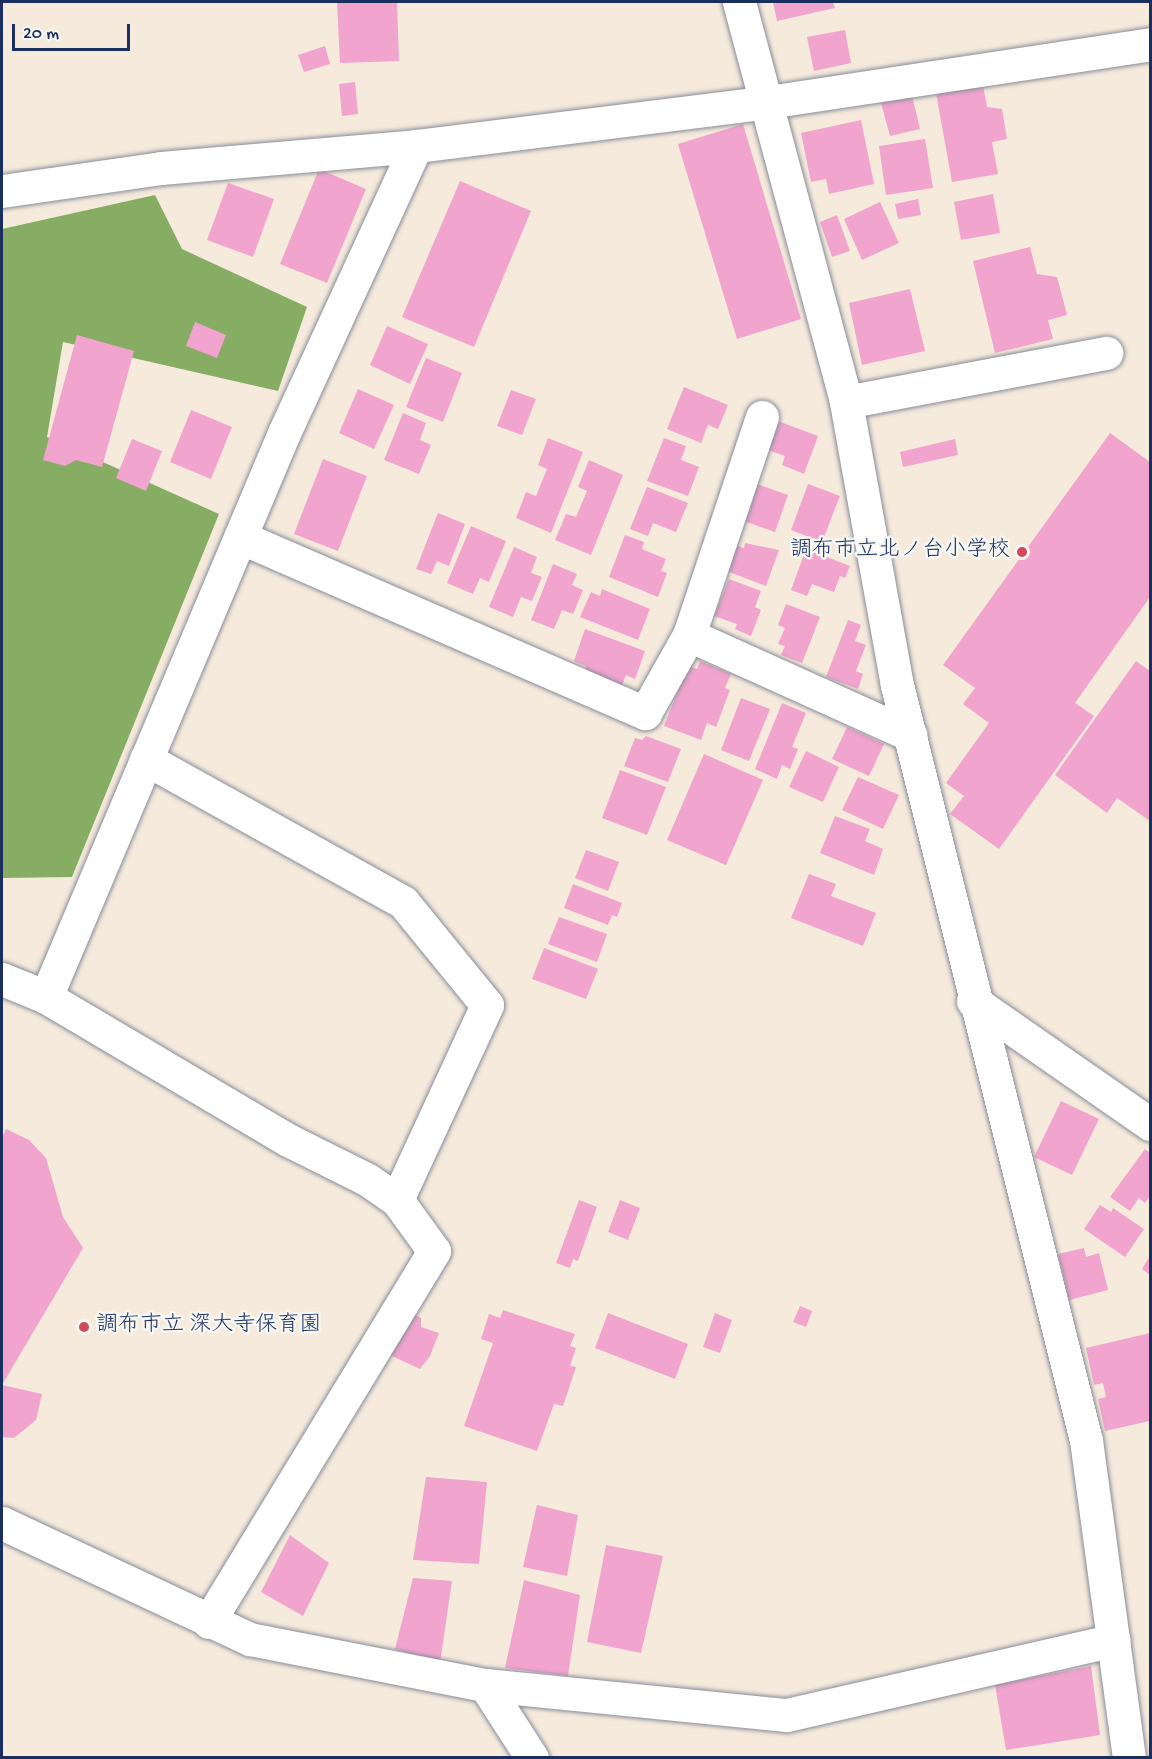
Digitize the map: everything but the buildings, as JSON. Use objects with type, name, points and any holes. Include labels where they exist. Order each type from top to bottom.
[{"type":"street","points":[[739,2],[768,102],[846,402],[897,685],[973,1001],[1036,1230],[1086,1440],[1129,1758]]},
{"type":"street","points":[[2,191],[161,168],[416,147],[768,102],[1150,44]]},
{"type":"street","points":[[46,997],[284,433],[416,147]]},
{"type":"street","points":[[846,402],[1106,353]]},
{"type":"street","points":[[240,537],[645,713],[689,635],[762,417]]},
{"type":"street","points":[[689,635],[910,735]]},
{"type":"street","points":[[146,759],[403,902],[487,1005],[398,1200]]},
{"type":"street","points":[[2,979],[46,997],[288,1140],[368,1180],[398,1200],[434,1251],[207,1622]]},
{"type":"street","points":[[973,1001],[1150,1124]]},
{"type":"street","points":[[2,1523],[207,1622],[250,1639],[485,1684],[787,1716],[1114,1640]]},
{"type":"street","points":[[485,1684],[532,1758]]},
{"type":"green space","points":[[155,195],[182,249],[307,307],[278,391],[63,342],[47,437],[219,514],[72,877],[2,878],[2,229]]},
{"type":"place","name":"調布市立北ノ台小学校","points":[[1022,552]]},
{"type":"place","name":"調布市立 深大寺保育園","points":[[84,1327]]}]
